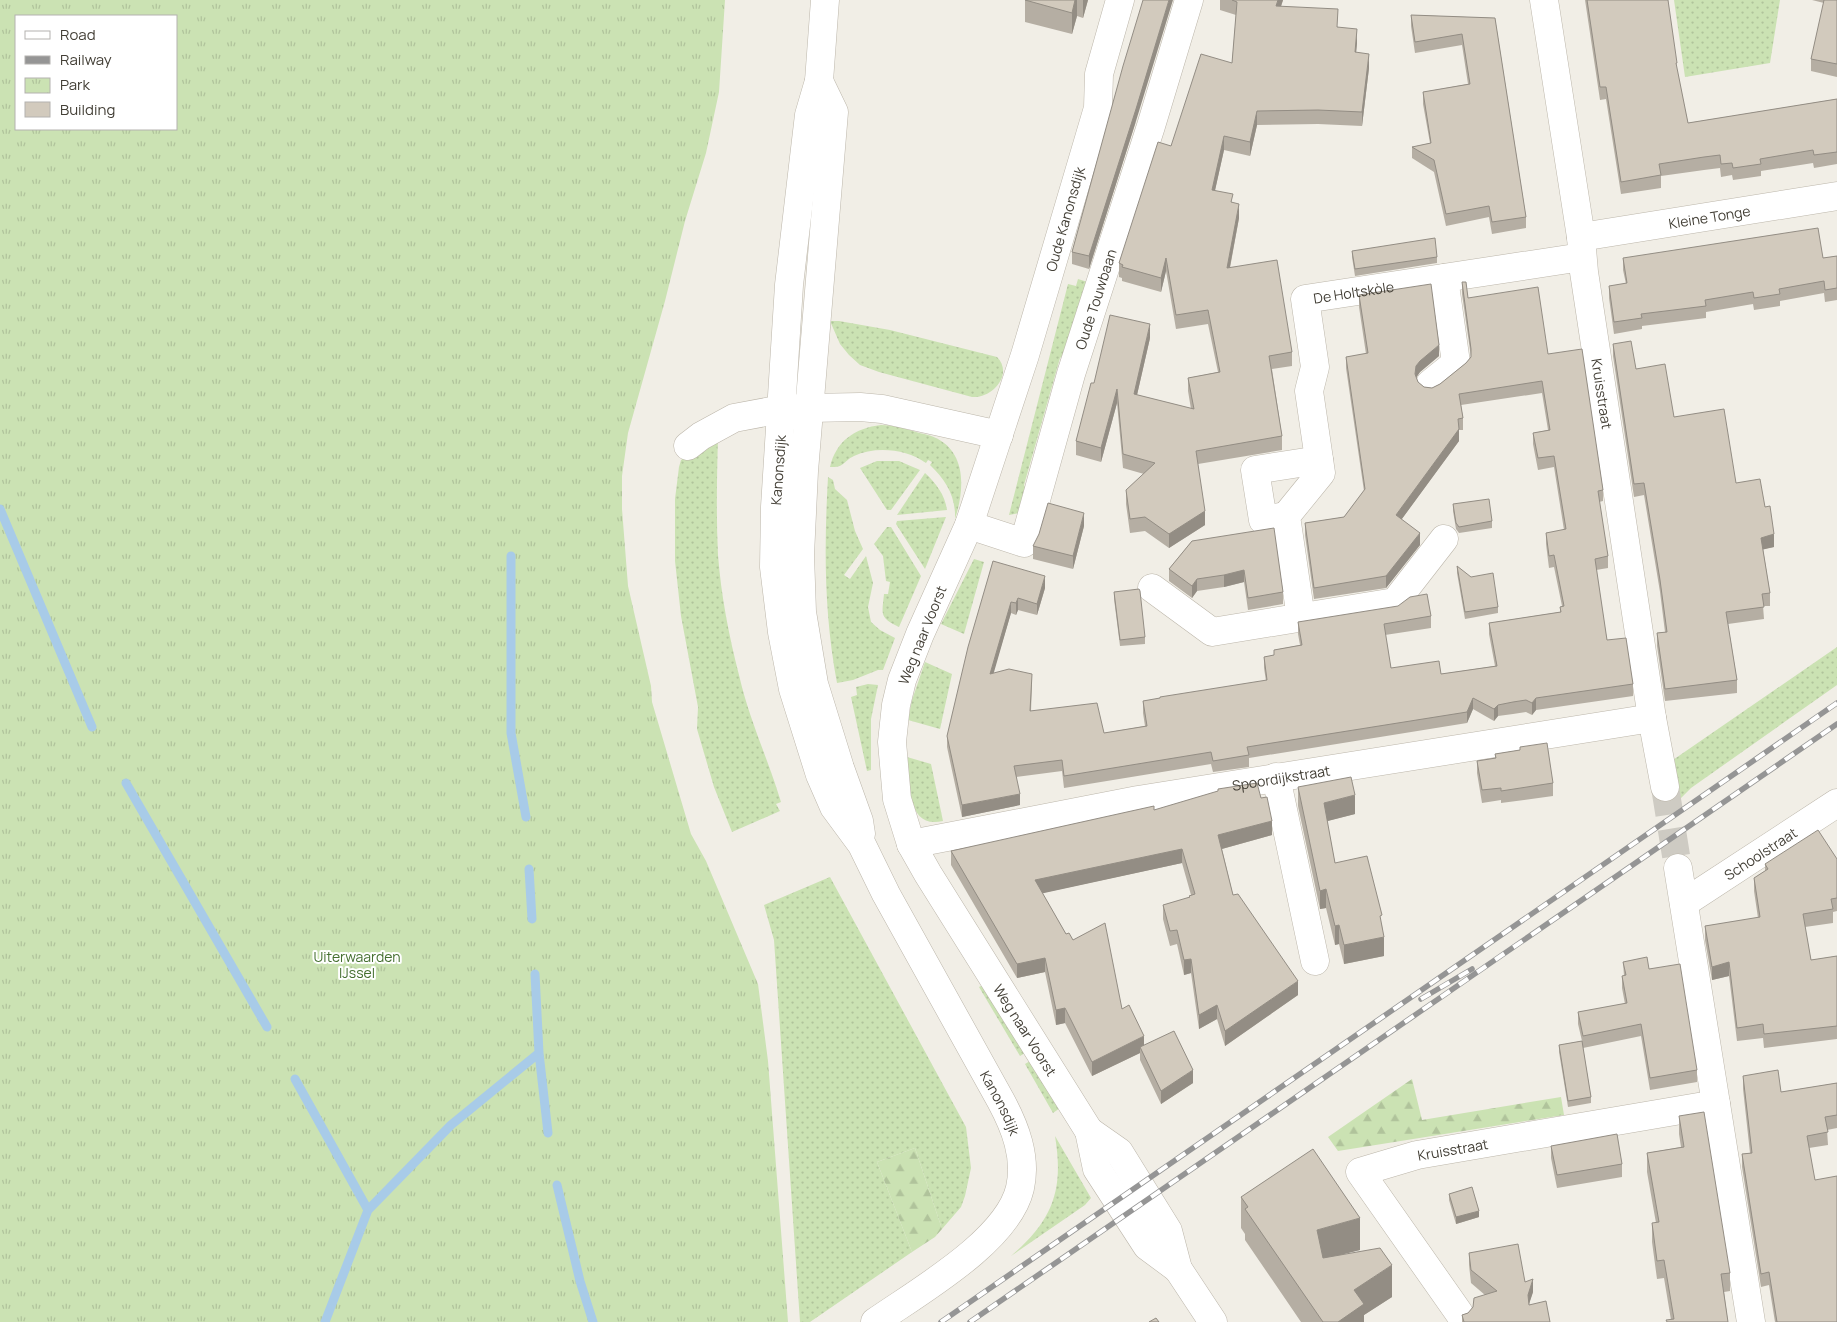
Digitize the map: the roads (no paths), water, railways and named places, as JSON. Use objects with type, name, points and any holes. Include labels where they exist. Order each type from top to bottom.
[{"type":"street","name":"Kanonsdijk","points":[[825,0],[819,81],[809,115],[790,275],[775,507],[774,567],[782,632],[793,689],[820,775],[834,807],[862,845],[886,894],[1001,1101],[1013,1124],[1022,1165],[1020,1187],[1015,1202],[988,1238],[956,1266],[875,1322]]},
{"type":"street","name":"Oude Kanonsdijk","points":[[999,434],[1025,355],[1098,108],[1099,74],[1120,0]]},
{"type":"street","name":"Oude Touwbaan","points":[[969,525],[1024,543],[1071,374],[1142,154],[1188,0]]},
{"type":"street","name":"Kruisstraat","points":[[1544,0],[1652,718],[1665,787]]},
{"type":"street","name":"Kanonsdijk","points":[[819,81],[834,112],[809,408],[800,555],[802,612],[814,684],[840,768],[859,821],[862,845]]},
{"type":"street","name":"Kleine Tonge","points":[[1582,247],[1837,196]]},
{"type":"street","name":"De Holtskòle","points":[[1286,521],[1321,473],[1309,391],[1315,368],[1306,299],[1444,278],[1582,247]]},
{"type":"street","points":[[1430,384],[1456,362],[1444,278]]},
{"type":"street","points":[[688,446],[700,436],[734,418],[782,409],[860,407],[882,409],[999,434]]},
{"type":"street","name":"Weg naar Voorst","points":[[999,434],[969,525],[920,634],[902,680],[896,705],[892,742],[896,788],[903,821],[911,844],[928,874],[1089,1131],[1097,1169],[1148,1246],[1178,1269],[1213,1322]]},
{"type":"street","points":[[1301,618],[1286,521],[1263,520],[1255,470],[1319,460]]},
{"type":"street","points":[[1152,588],[1212,632],[1301,618],[1395,602],[1444,539]]},
{"type":"street","name":"Spoordijkstraat","points":[[911,844],[1138,800],[1652,718]]},
{"type":"street","points":[[1276,777],[1315,961]]},
{"type":"street","name":"Schoolstraat","points":[[1684,903],[1837,803]]},
{"type":"street","points":[[1678,868],[1751,1322]]},
{"type":"street","name":"Kruisstraat","points":[[1459,1313],[1360,1172],[1417,1155],[1716,1104]]},
{"type":"waterway","points":[[0,509],[92,727]]},
{"type":"waterway","points":[[511,556],[511,733],[526,817]]},
{"type":"waterway","points":[[126,783],[267,1027]]},
{"type":"waterway","points":[[529,869],[532,919]]},
{"type":"waterway","points":[[535,974],[539,1053],[548,1133]]},
{"type":"waterway","points":[[325,1322],[368,1210],[451,1125],[539,1053]]},
{"type":"waterway","points":[[295,1079],[368,1210]]},
{"type":"waterway","points":[[557,1185],[580,1281],[593,1322]]},
{"type":"tunnel","points":[[1665,787],[1678,868]]},
{"type":"railway","points":[[941,1322],[1837,703]]},
{"type":"railway","points":[[970,1322],[1837,724]]},
{"type":"railway","points":[[1421,999],[1472,969]]},
{"type":"park label","name":"Uiterwaarden IJssel","points":[[357,964]]}]
